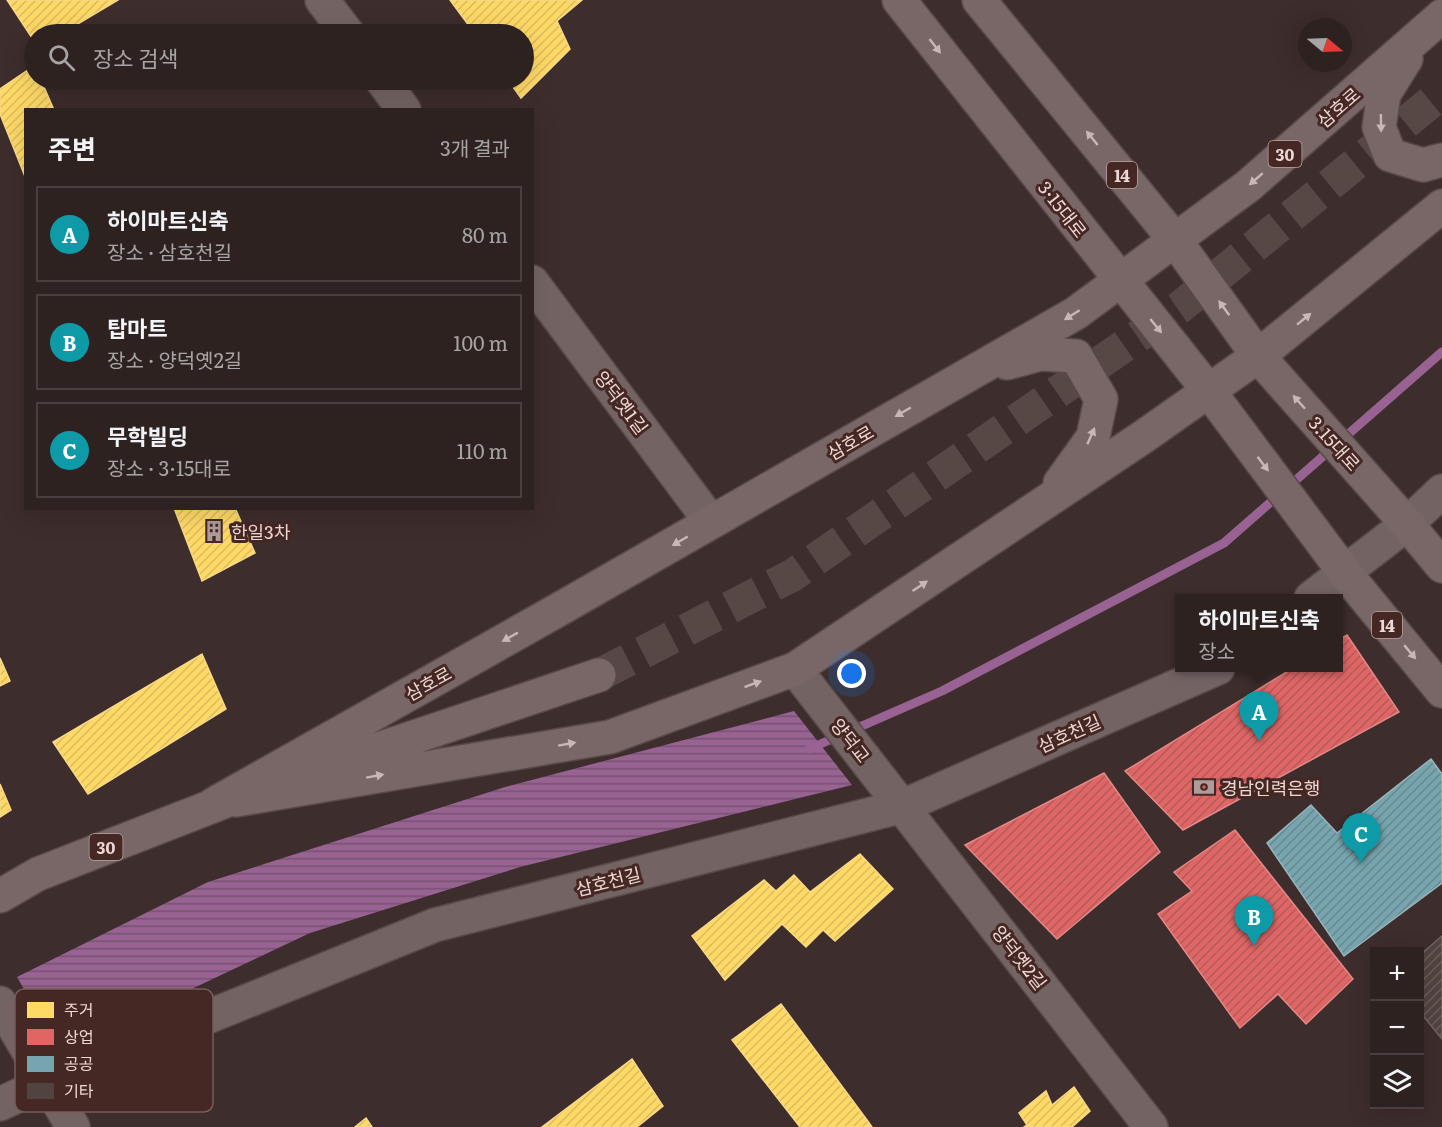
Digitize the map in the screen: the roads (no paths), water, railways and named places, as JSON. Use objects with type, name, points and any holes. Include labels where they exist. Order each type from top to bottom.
[{"type":"main road","name":"3·15대로","points":[[899,0],[1208,390],[1339,565]]},
{"type":"main road","name":"14","points":[[979,0],[1175,240],[1268,366]]},
{"type":"main road","name":"삼호로","points":[[214,804],[1076,313],[1248,186],[1432,25]]},
{"type":"main road","points":[[1432,25],[1384,94],[1379,127],[1390,155],[1423,165],[1442,160]]},
{"type":"main road","name":"삼호로","points":[[214,804],[610,737],[804,681],[1046,501],[1143,437],[1208,390],[1268,366],[1442,206]]},
{"type":"main road","points":[[969,374],[1040,354],[1076,356],[1101,399],[1093,437],[1046,501]]},
{"type":"main road","name":"3.15대로","points":[[1268,366],[1401,516]]},
{"type":"main road","name":"14","points":[[1401,516],[1442,566]]},
{"type":"main road","name":"14","points":[[1339,565],[1442,691]]},
{"type":"main road","name":"삼호로","points":[[0,896],[38,874],[214,804],[599,675]]},
{"type":"street","points":[[322,0],[340,24]]},
{"type":"street","points":[[389,90],[403,108]]},
{"type":"street","name":"양덕옛1길","points":[[534,285],[711,522]]},
{"type":"street","points":[[1314,594],[1339,565],[1401,516],[1442,491]]},
{"type":"street","name":"삼호천길","points":[[213,1008],[435,925],[896,797],[1208,672]]},
{"type":"street","name":"양덕교","points":[[804,681],[896,797]]},
{"type":"street","name":"양덕옛2길","points":[[896,797],[1151,1127]]},
{"type":"street","points":[[0,1003],[15,1029]]},
{"type":"street","name":"삼호천길","points":[[0,1104],[15,1093]]},
{"type":"street","points":[[64,1112],[73,1127]]},
{"type":"waterway","points":[[809,749],[942,691],[1224,543],[1442,352]]},
{"type":"tunnel","points":[[599,675],[793,575],[1179,308],[1442,93]]},
{"type":"place","name":"한일3차","points":[[214,531]]},
{"type":"place","name":"하이마트신축","points":[[1259,741]]},
{"type":"place","name":"경남인력은행","points":[[1204,787]]},
{"type":"place","name":"무학빌딩","points":[[1361,863]]},
{"type":"place","name":"탑마트","points":[[1254,946]]}]
